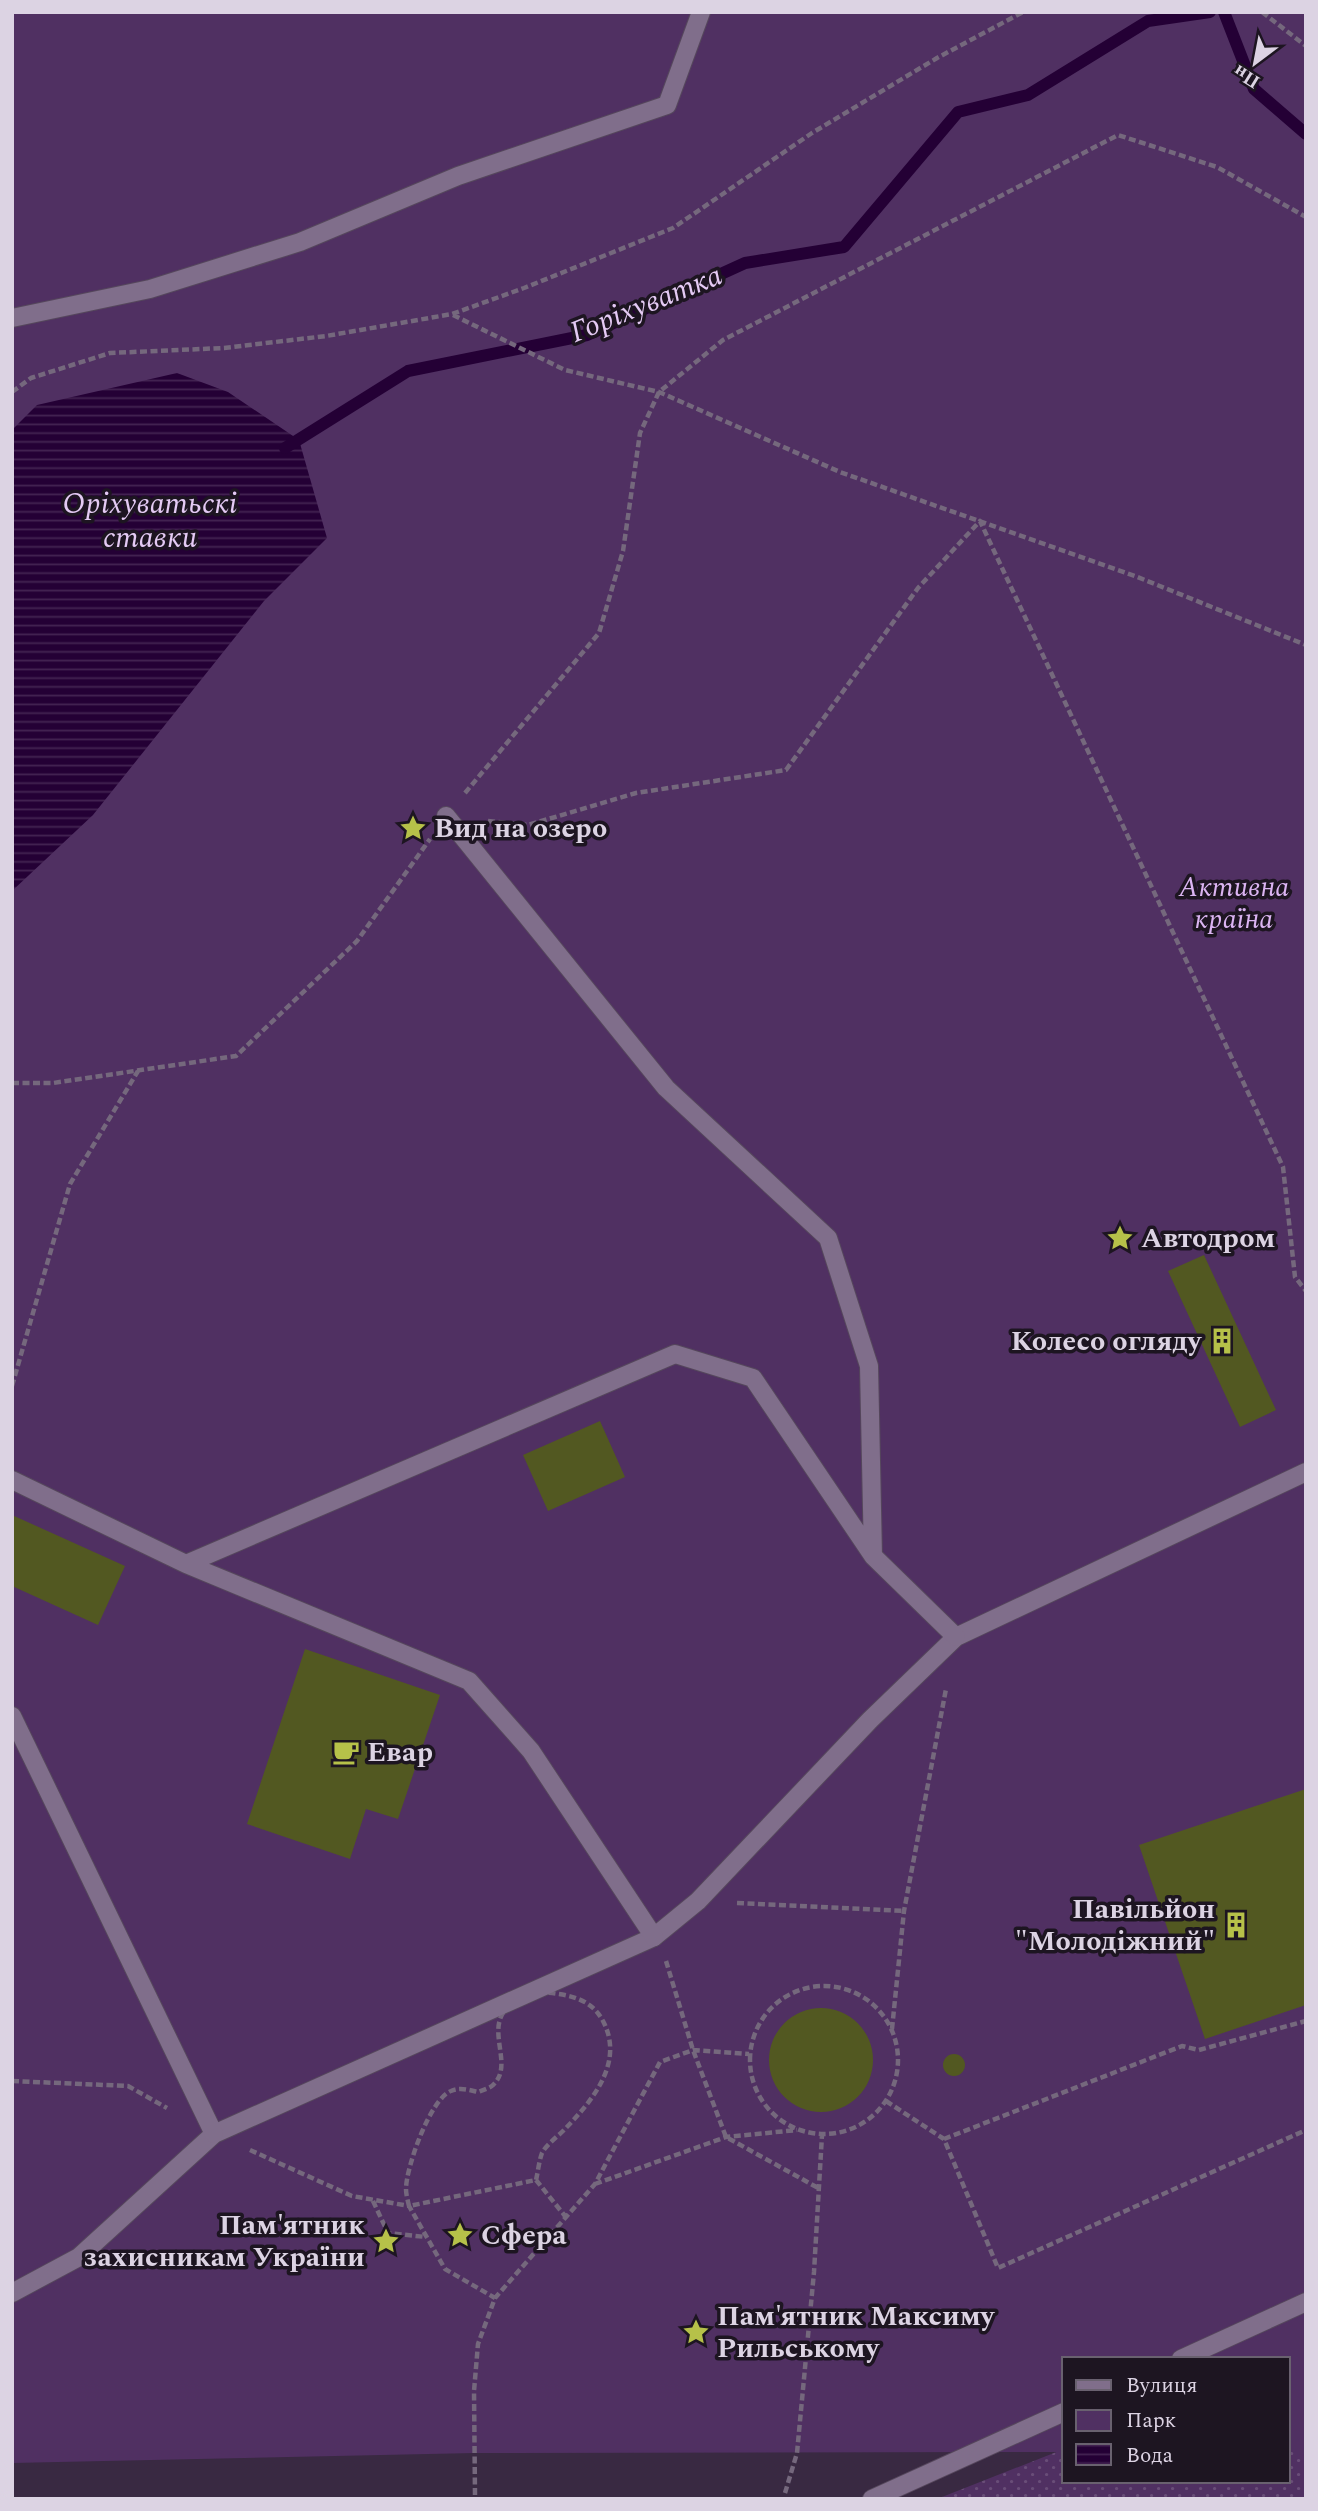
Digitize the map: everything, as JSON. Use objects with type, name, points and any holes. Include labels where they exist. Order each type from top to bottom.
[{"type":"street","points":[[12,318],[149,289],[300,242],[458,176],[667,105],[701,12]]},
{"type":"street","points":[[446,816],[666,1088],[828,1238],[869,1366],[873,1556]]},
{"type":"street","points":[[186,1564],[675,1354],[753,1378],[873,1556],[956,1637]]},
{"type":"street","points":[[12,2293],[79,2257],[214,2134],[654,1937],[698,1901],[870,1720],[956,1637],[1306,1472]]},
{"type":"street","points":[[12,1480],[186,1564],[469,1681],[531,1751],[654,1937]]},
{"type":"street","points":[[12,1716],[214,2134]]},
{"type":"street","points":[[1185,2357],[1306,2302]]},
{"type":"street","points":[[872,2499],[1062,2413]]},
{"type":"path","points":[[12,391],[31,378],[110,353],[224,348],[326,336],[452,314],[524,288],[673,228],[812,133],[937,58],[1023,12]]},
{"type":"path","points":[[1262,12],[1306,46]]},
{"type":"path","points":[[12,1083],[53,1083],[236,1056],[357,941],[446,816],[599,633],[622,551],[640,433],[659,392],[723,340],[1118,135],[1217,167],[1306,217]]},
{"type":"path","points":[[452,314],[565,370],[659,392],[839,471],[1135,576],[1306,645]]},
{"type":"path","points":[[446,816],[528,825],[636,793],[786,770],[918,588],[980,521]]},
{"type":"path","points":[[980,521],[1283,1167],[1295,1277],[1306,1291]]},
{"type":"path","points":[[12,1386],[70,1184],[139,1070]]},
{"type":"path","points":[[892,2030],[904,1911],[956,1637]]},
{"type":"path","points":[[698,1901],[904,1911]]},
{"type":"path","points":[[654,1937],[667,1964],[693,2050],[726,2137],[821,2189]]},
{"type":"path","points":[[595,2184],[726,2137],[798,2130],[822,2134],[847,2131],[869,2119],[886,2101],[896,2078],[898,2054],[892,2030],[878,2009],[859,1994],[835,1986],[811,1987],[788,1994],[768,2010],[755,2030],[750,2054],[751,2078],[761,2100],[777,2118],[798,2130]]},
{"type":"path","points":[[495,2298],[445,2269],[409,2206],[406,2188],[410,2168],[427,2117],[437,2101],[450,2091],[466,2088],[478,2092],[493,2086],[501,2072],[497,2038],[499,2022],[507,2008],[538,1993],[562,1994],[581,1999],[599,2013],[609,2033],[610,2060],[601,2084],[584,2109],[542,2152],[536,2180]]},
{"type":"path","points":[[944,2139],[1182,2046],[1199,2050],[1306,2021]]},
{"type":"path","points":[[475,2496],[474,2391],[478,2344],[495,2298],[595,2184],[660,2062],[693,2050],[750,2054]]},
{"type":"path","points":[[12,2081],[128,2086],[171,2110]]},
{"type":"path","points":[[886,2101],[944,2139],[998,2268],[1306,2130]]},
{"type":"path","points":[[214,2134],[352,2196],[373,2201],[409,2206],[536,2180]]},
{"type":"path","points":[[785,2493],[797,2453],[821,2189],[822,2134]]},
{"type":"path","points":[[536,2180],[565,2216]]},
{"type":"path","points":[[373,2201],[388,2233],[427,2237]]},
{"type":"green space","name":"Активна країна","points":[[12,12],[1306,12],[1306,2452],[1290,2452],[1290,2357],[1062,2357],[1062,2452],[475,2453],[12,2463]]},
{"type":"green space","points":[[1306,2354],[1306,2499],[937,2499],[1062,2450],[1062,2483],[1290,2483],[1290,2360]]},
{"type":"water","name":"Оріхуватьскі ставки","points":[[177,373],[228,392],[299,440],[327,538],[264,601],[93,815],[12,891],[12,430],[37,405]]},
{"type":"building","name":"Колесо огляду","points":[[1204,1255],[1276,1410],[1240,1427],[1168,1271]]},
{"type":"building","points":[[600,1421],[625,1477],[548,1511],[523,1455]]},
{"type":"building","points":[[12,1515],[125,1566],[98,1625],[12,1586]]},
{"type":"building","name":"Евар","points":[[305,1649],[440,1695],[398,1819],[366,1809],[350,1859],[247,1824]]},
{"type":"building","name":"Павільйон \"Молодіжний\"","points":[[1306,1789],[1306,2005],[1205,2039],[1139,1845]]},
{"type":"building","points":[[821,2008],[841,2012],[858,2023],[869,2040],[873,2060],[869,2080],[858,2097],[841,2108],[821,2112],[801,2108],[784,2097],[773,2080],[769,2060],[773,2040],[784,2023],[801,2012]]},
{"type":"building","points":[[954,2054],[962,2057],[965,2065],[962,2073],[954,2076],[946,2073],[943,2065],[946,2057]]},
{"type":"waterway","name":"Горіхуватка","points":[[285,448],[408,371],[587,335],[745,263],[844,247],[958,112],[1028,95],[1148,21],[1210,12]]},
{"type":"waterway","name":"Горіхуватка","points":[[1224,12],[1254,89],[1306,134]]},
{"type":"place","name":"Вид на озеро","points":[[413,828]]},
{"type":"place","name":"Автодром","points":[[1120,1238]]},
{"type":"place","name":"Колесо огляду","points":[[1222,1341]]},
{"type":"place","name":"Евар","points":[[346,1752]]},
{"type":"place","name":"Павільйон \"Молодіжний\"","points":[[1236,1925]]},
{"type":"place","name":"Сфера","points":[[460,2235]]},
{"type":"place","name":"Пам'ятник захисникам України","points":[[386,2241]]},
{"type":"place","name":"Пам'ятник Максиму Рильському","points":[[696,2332]]}]
